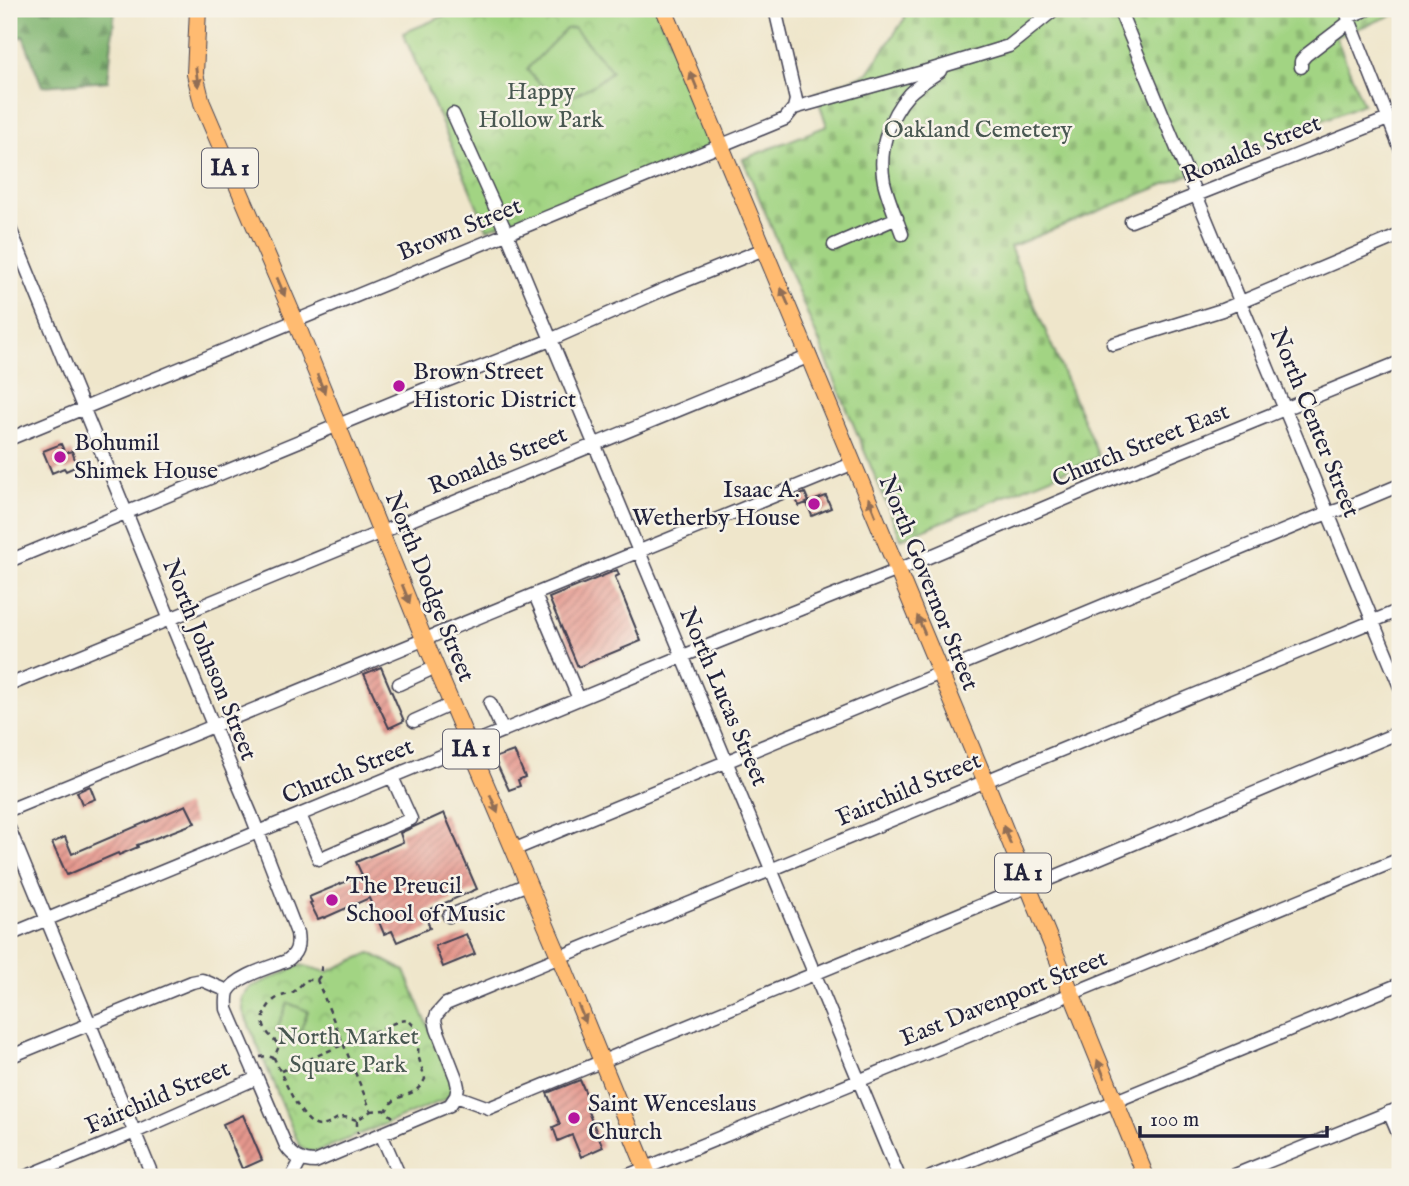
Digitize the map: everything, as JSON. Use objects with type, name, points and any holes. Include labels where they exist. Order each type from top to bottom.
[{"type":"main road","name":"North Dodge Street","points":[[198,9],[195,74],[202,103],[295,320],[424,639],[559,956],[647,1173]]},
{"type":"main road","name":"North Governor Street","points":[[664,9],[941,673],[1146,1177]]},
{"type":"street","points":[[775,9],[796,100],[794,108]]},
{"type":"street","name":"Brown Street","points":[[9,439],[785,119],[794,108],[930,71],[1009,46],[1055,9]]},
{"type":"street","name":"North Center Street","points":[[1119,9],[1400,687]]},
{"type":"street","points":[[1301,67],[1301,61],[1347,16],[1368,9]]},
{"type":"street","points":[[1347,16],[1400,148]]},
{"type":"street","points":[[902,234],[884,181],[886,136],[894,114],[910,93],[950,64]]},
{"type":"street","name":"North Lucas Street","points":[[453,114],[507,234],[899,1177]]},
{"type":"street","name":"Ronalds Street","points":[[1131,221],[1388,119]]},
{"type":"street","points":[[834,245],[897,218]]},
{"type":"street","name":"North Johnson Street","points":[[9,226],[297,933],[297,949],[293,956],[237,981],[228,991]]},
{"type":"street","points":[[1113,344],[1222,310],[1400,235]]},
{"type":"street","points":[[9,561],[764,249]]},
{"type":"street","name":"Ronalds Street","points":[[9,685],[810,356]]},
{"type":"street","name":"Church Street East","points":[[898,570],[1400,362]]},
{"type":"street","points":[[9,810],[854,463]]},
{"type":"street","points":[[513,850],[1400,485]]},
{"type":"street","name":"Church Street","points":[[9,935],[683,656],[898,570]]},
{"type":"street","points":[[535,595],[579,699]]},
{"type":"street","name":"Fairchild Street","points":[[456,1096],[456,1078],[435,1020],[446,1003],[1400,610]]},
{"type":"street","points":[[399,684],[436,667]]},
{"type":"street","points":[[490,703],[503,731]]},
{"type":"street","points":[[414,720],[452,704]]},
{"type":"street","points":[[292,1177],[301,1160],[315,1161],[398,1128],[450,1105],[456,1096],[489,1108],[1400,732]]},
{"type":"street","points":[[300,815],[318,859],[411,820],[392,777]]},
{"type":"street","points":[[9,828],[153,1177]]},
{"type":"street","name":"East Davenport Street","points":[[624,1177],[647,1173],[859,1080],[1400,859]]},
{"type":"street","points":[[449,916],[528,884]]},
{"type":"street","points":[[9,1057],[191,982],[202,980],[228,991],[227,1009],[257,1078]]},
{"type":"street","points":[[931,1177],[1400,984]]},
{"type":"street","name":"Fairchild Street","points":[[24,1177],[257,1078],[286,1146],[291,1154],[301,1160]]},
{"type":"street","points":[[1230,1177],[1395,1110],[1400,1138]]},
{"type":"street","points":[[381,1135],[400,1177]]},
{"type":"path","points":[[317,980],[322,963]]},
{"type":"path","points":[[317,980],[306,980],[293,992],[278,997],[270,1003],[264,1017],[266,1030],[279,1046],[274,1058],[286,1087],[305,1116],[315,1125],[321,1126],[344,1116],[357,1120],[371,1111],[378,1110],[386,1111],[393,1117],[398,1128]]},
{"type":"path","points":[[317,980],[371,1111]]},
{"type":"path","points":[[281,1070],[399,1021],[408,1020],[419,1031],[418,1055],[425,1079],[414,1093],[397,1098],[389,1104],[386,1111]]},
{"type":"path","points":[[357,1120],[356,1129],[362,1142]]},
{"type":"green space","points":[[9,9],[115,9],[108,81],[42,86],[23,36],[9,44]]},
{"type":"green space","name":"Happy Hollow Park","points":[[461,9],[656,9],[720,145],[487,229],[403,33]]},
{"type":"green space","name":"Oakland Cemetery","points":[[902,9],[1400,9],[1400,12],[1336,37],[1363,104],[1010,247],[1099,457],[901,539],[743,159],[827,126],[816,93],[868,73],[905,18]]},
{"type":"green space","points":[[574,28],[612,71],[594,85],[569,98],[545,88],[527,69],[566,29]]},
{"type":"green space","name":"North Market Square Park","points":[[370,953],[405,971],[452,1083],[452,1093],[444,1100],[316,1152],[306,1151],[299,1145],[243,1011],[242,997],[251,987],[301,965],[327,972]]},
{"type":"green space","points":[[288,1003],[308,1011],[297,1039],[276,1031]]},
{"type":"building","name":"Bohumil Shimek House","points":[[61,444],[65,453],[72,451],[77,466],[52,473],[43,451]]},
{"type":"building","points":[[805,493],[809,502],[799,506],[795,497]]},
{"type":"building","name":"Isaac A. Wetherby House","points":[[826,496],[831,508],[812,516],[807,503]]},
{"type":"building","points":[[617,570],[619,575],[615,577],[641,641],[578,667],[549,598]]},
{"type":"building","points":[[381,667],[404,721],[389,728],[364,674]]},
{"type":"building","points":[[514,751],[525,777],[518,780],[520,786],[509,790],[494,758]]},
{"type":"building","points":[[90,786],[95,799],[82,804],[77,792]]},
{"type":"building","points":[[186,805],[195,823],[67,875],[52,843],[65,837],[72,854]]},
{"type":"building","points":[[444,813],[477,889],[424,912],[430,928],[397,942],[392,931],[384,934],[369,898],[318,919],[309,897],[362,875],[356,862],[403,842],[400,833]]},
{"type":"building","points":[[466,934],[475,954],[443,967],[435,946]]},
{"type":"building","name":"Saint Wenceslaus Church","points":[[580,1080],[593,1110],[588,1112],[603,1147],[581,1157],[572,1135],[558,1141],[553,1127],[560,1124],[547,1093]]},
{"type":"building","points":[[243,1115],[262,1160],[242,1169],[223,1124]]},
{"type":"place","name":"Brown Street Historic District","points":[[399,386]]},
{"type":"place","name":"Bohumil Shimek House","points":[[60,457]]},
{"type":"place","name":"Isaac A. Wetherby House","points":[[814,504]]},
{"type":"place","name":"The Preucil School of Music","points":[[332,900]]},
{"type":"place","name":"Saint Wenceslaus Church","points":[[574,1118]]}]
